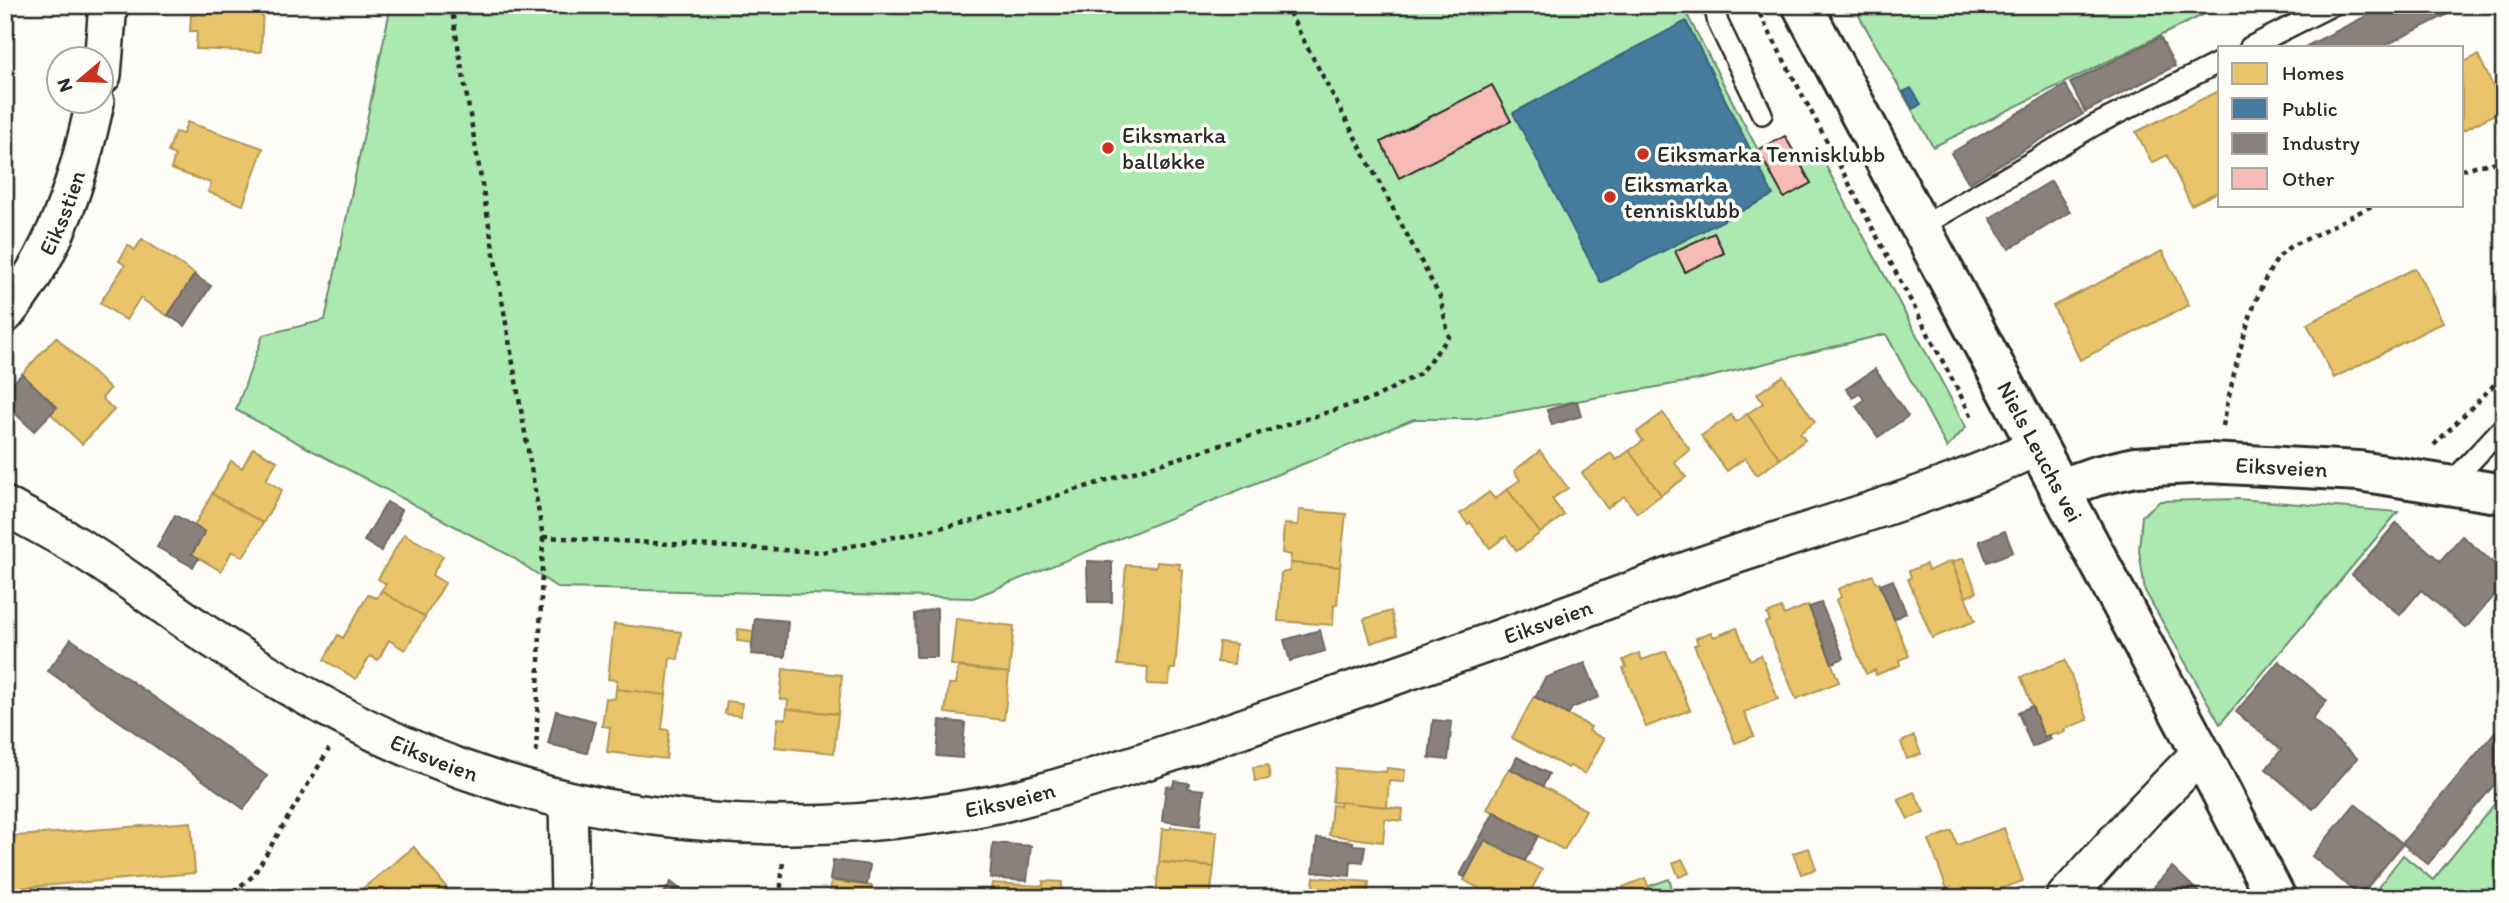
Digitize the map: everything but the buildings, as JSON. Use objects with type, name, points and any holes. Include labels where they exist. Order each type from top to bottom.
[{"type":"street","points":[[104,46],[108,5]]},
{"type":"street","name":"Niels Leuchs vei","points":[[1802,5],[2276,898]]},
{"type":"street","name":"Eiksstien","points":[[5,314],[22,294],[64,215],[92,116]]},
{"type":"street","name":"Eiksveien","points":[[5,506],[74,544],[214,639],[347,718],[483,777],[568,801],[649,814],[744,824],[840,825],[1001,803],[1124,769],[1463,653],[1673,575],[1975,475],[2037,447]]},
{"type":"street","name":"Eiksveien","points":[[2059,489],[2096,476],[2135,467],[2195,463],[2303,467],[2413,478],[2504,494]]},
{"type":"street","points":[[2065,898],[2201,753]]},
{"type":"street","points":[[568,801],[570,898]]},
{"type":"lane","points":[[1714,5],[1718,23],[1762,114]]},
{"type":"lane","points":[[2252,46],[2333,5]]},
{"type":"lane","points":[[1919,228],[2095,125],[2218,63]]},
{"type":"lane","points":[[2450,484],[2504,426]]},
{"type":"path","points":[[452,5],[543,537],[534,791]]},
{"type":"path","points":[[543,537],[822,552],[978,520],[1374,398],[1419,374],[1448,337],[1440,297],[1285,5]]},
{"type":"path","points":[[1755,5],[1972,417]]},
{"type":"path","points":[[2464,169],[2504,161]]},
{"type":"path","points":[[2221,437],[2243,338],[2275,264],[2287,249],[2372,206]]},
{"type":"path","points":[[2413,478],[2431,448],[2504,375]]},
{"type":"path","points":[[225,898],[253,876],[347,718]]},
{"type":"green space","points":[[391,5],[1682,5],[1772,177],[1820,155],[1966,427],[1947,448],[1886,334],[1697,380],[1473,419],[1414,419],[973,598],[558,588],[509,555],[236,410],[263,335],[325,320]]},
{"type":"green space","points":[[1853,5],[2223,5],[1933,147]]},
{"type":"green space","points":[[2238,499],[2398,512],[2220,724],[2145,591],[2139,550],[2142,516],[2160,501]]},
{"type":"green space","points":[[2504,792],[2504,898],[2370,898],[2403,855],[2433,880]]},
{"type":"green space","points":[[1669,879],[1675,898],[1616,898]]},
{"type":"place","name":"Eiksmarka balløkke","points":[[1108,148]]},
{"type":"place","name":"Eiksmarka Tennisklubb","points":[[1643,154]]},
{"type":"place","name":"Eiksmarka tennisklubb","points":[[1610,197]]}]
